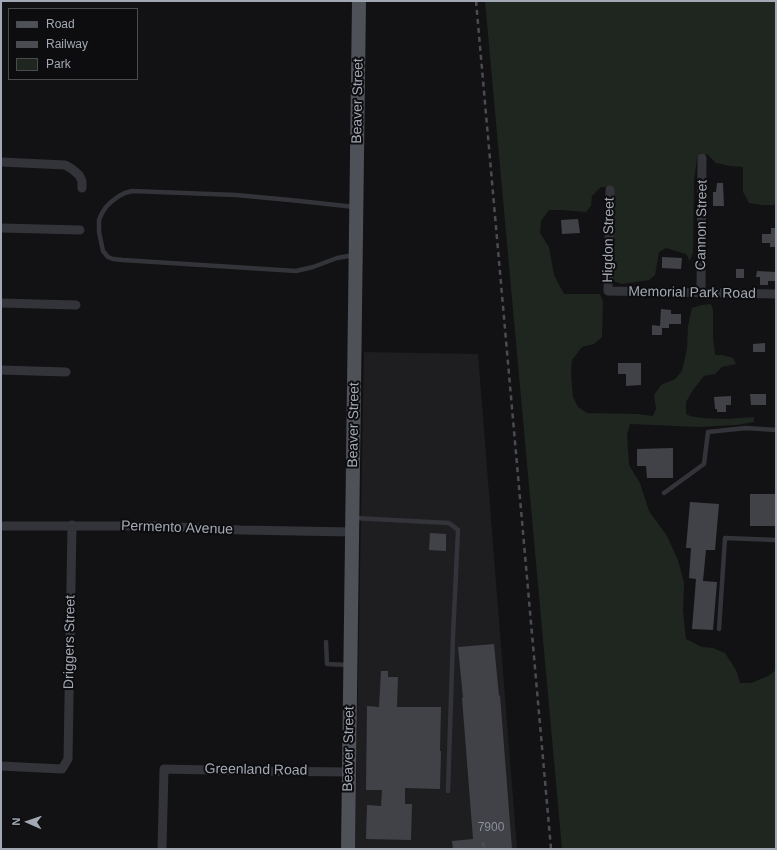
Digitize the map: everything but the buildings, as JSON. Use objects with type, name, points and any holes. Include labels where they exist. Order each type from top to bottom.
[{"type":"main road","name":"Beaver Street","points":[[348,849],[360,1]]},
{"type":"street","name":"Cannon Street","points":[[701,293],[702,158]]},
{"type":"street","points":[[1,162],[65,165],[79,175],[82,181],[82,188]]},
{"type":"street","name":"Higdon Street","points":[[608,291],[610,190]]},
{"type":"street","points":[[1,228],[80,230]]},
{"type":"street","name":"Memorial Park Road","points":[[608,291],[776,294]]},
{"type":"street","points":[[1,303],[76,305]]},
{"type":"street","points":[[1,370],[66,372]]},
{"type":"street","name":"Driggers Street","points":[[1,766],[62,769],[68,759],[72,525]]},
{"type":"street","name":"Permento Avenue","points":[[1,526],[154,526],[241,530],[352,532]]},
{"type":"street","name":"Greenland Road","points":[[162,849],[164,768],[349,772]]},
{"type":"lane","points":[[356,255],[337,258],[313,267],[296,271],[123,260],[108,257],[103,251],[99,232],[100,220],[106,207],[125,193],[132,192],[236,195],[357,208]]},
{"type":"lane","points":[[664,493],[704,464],[708,432],[746,428],[776,430]]},
{"type":"lane","points":[[352,518],[449,523],[458,530],[453,628],[448,791]]},
{"type":"lane","points":[[719,630],[725,538],[776,540]]},
{"type":"lane","points":[[326,642],[326,664],[350,665]]},
{"type":"shaded area","points":[[364,352],[478,354],[517,849],[355,849]]},
{"type":"green space","points":[[485,1],[776,1],[776,201],[774,205],[749,203],[743,192],[743,167],[716,163],[708,155],[700,153],[697,158],[694,181],[693,252],[690,261],[686,254],[666,248],[659,252],[655,275],[649,280],[622,284],[610,280],[614,187],[601,187],[592,196],[591,206],[586,212],[549,210],[541,221],[540,233],[549,247],[554,275],[564,294],[600,294],[603,302],[602,337],[594,344],[582,347],[572,360],[571,374],[573,397],[578,407],[587,413],[638,414],[653,416],[656,408],[654,395],[661,385],[675,379],[682,371],[687,349],[688,326],[692,308],[702,305],[711,304],[713,310],[715,355],[733,358],[736,364],[722,367],[715,374],[704,376],[686,402],[686,414],[702,418],[727,419],[754,417],[754,422],[737,425],[698,427],[630,424],[627,434],[629,465],[640,483],[649,511],[667,536],[678,560],[684,583],[683,611],[686,639],[702,647],[713,648],[725,653],[736,670],[740,683],[751,683],[768,676],[776,670],[775,849],[562,849]]},
{"type":"railway","points":[[476,1],[551,849]]},
{"type":"railway","points":[[483,842],[484,849]]}]
